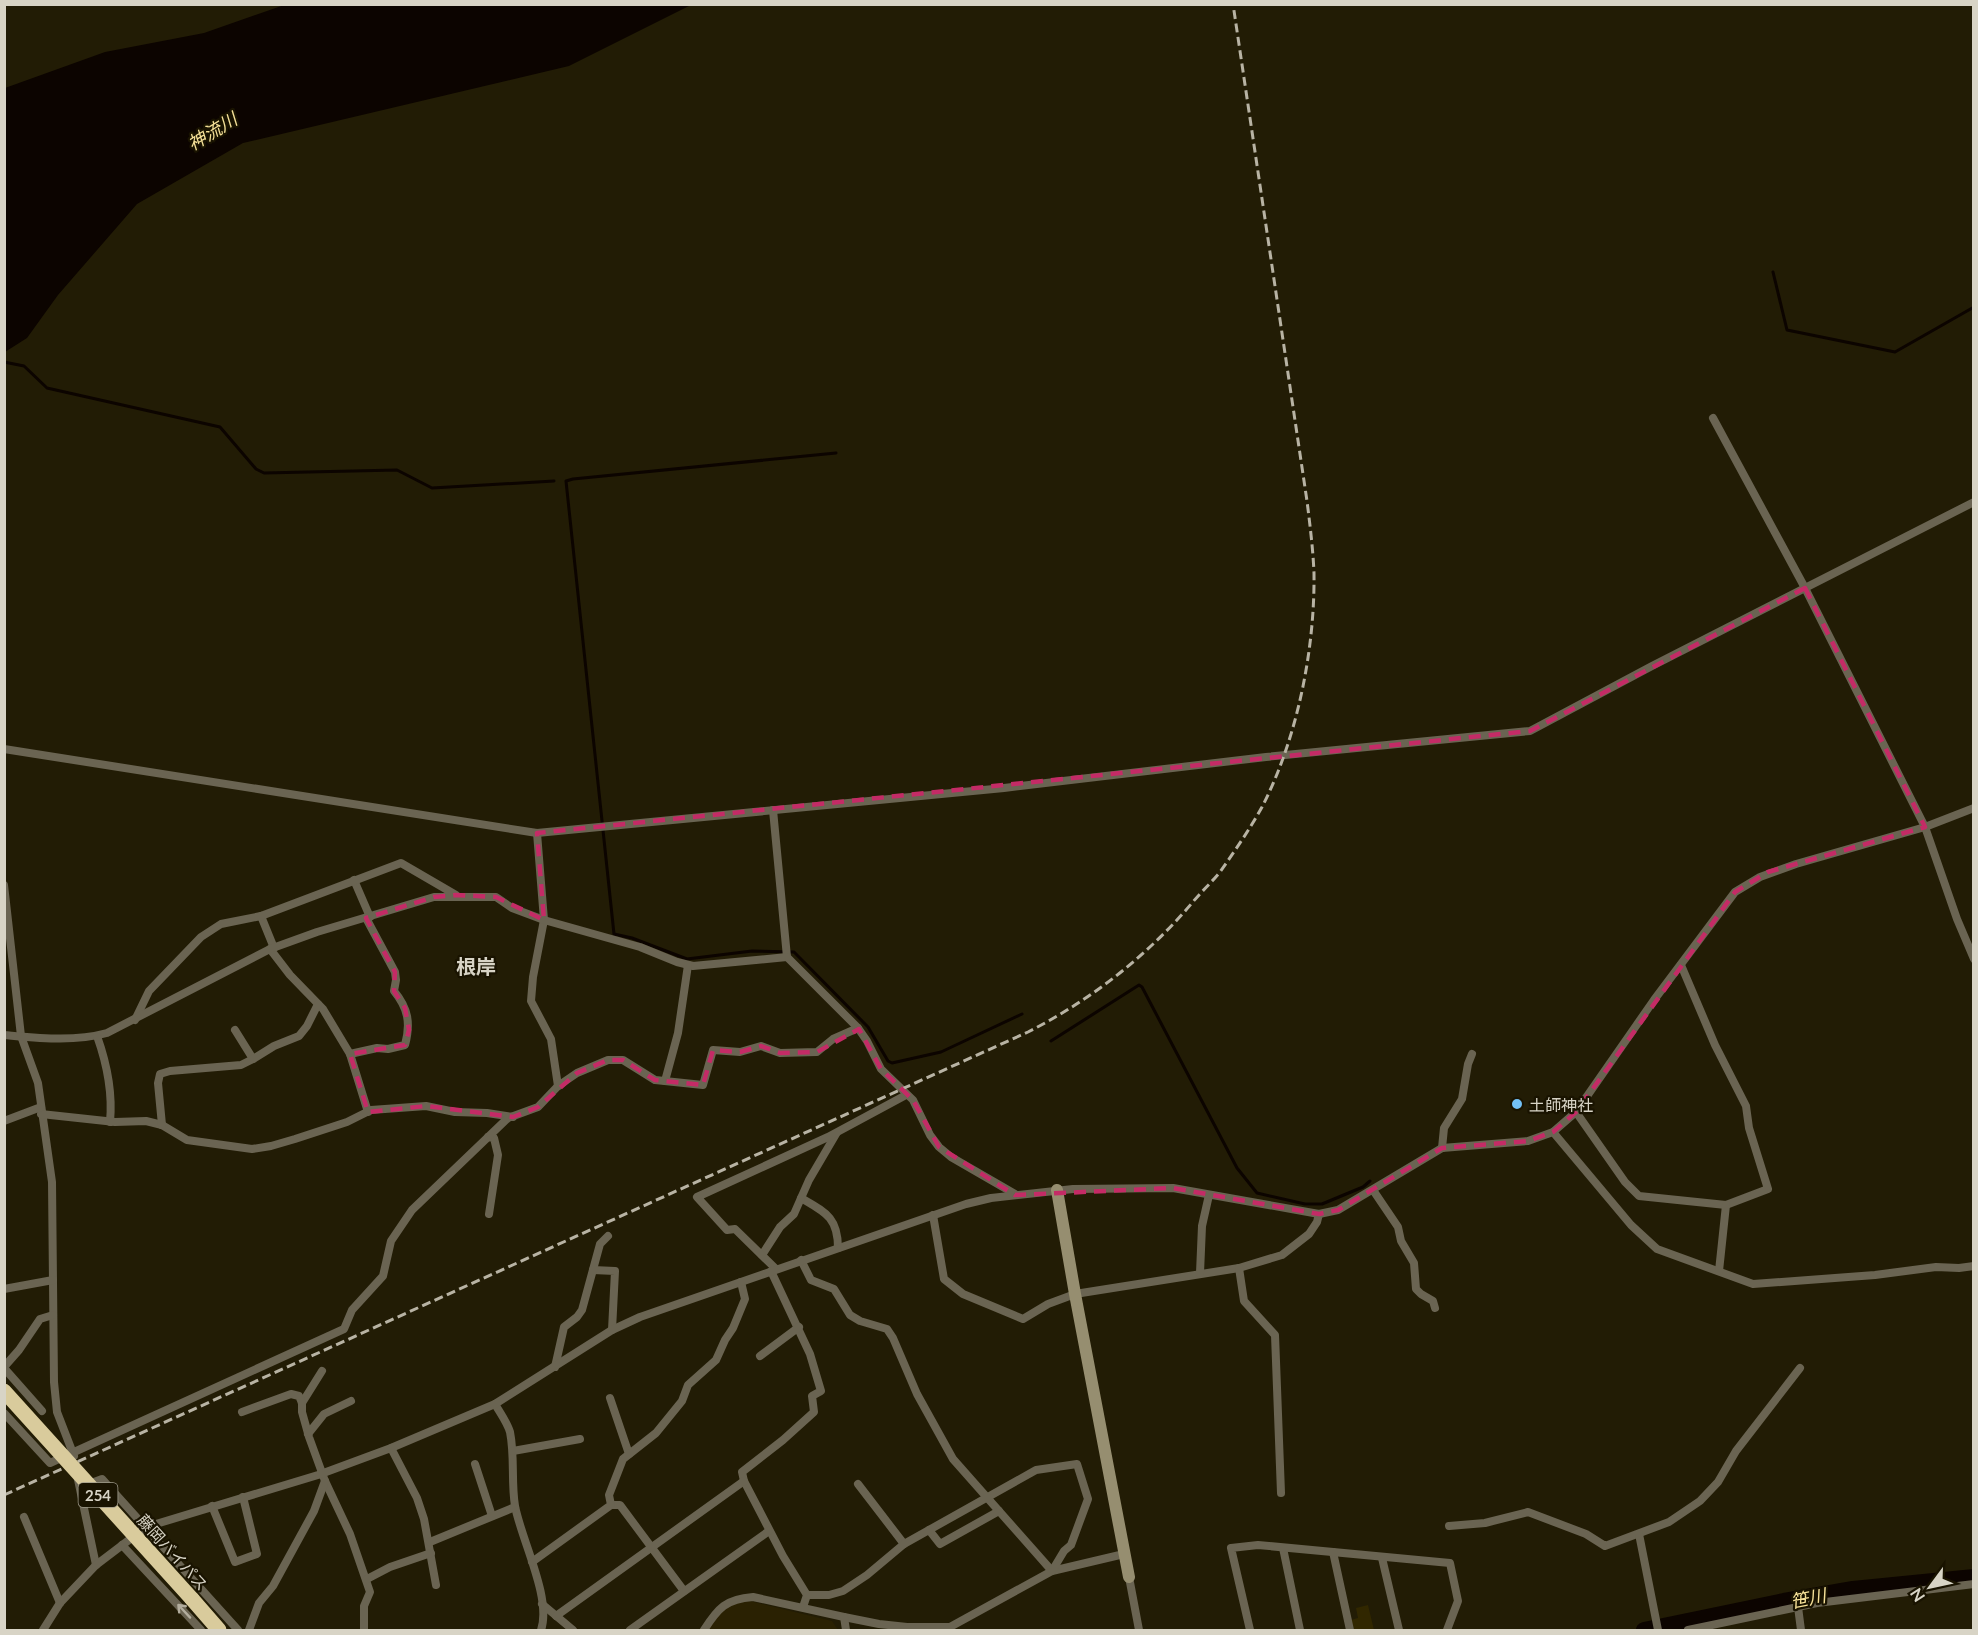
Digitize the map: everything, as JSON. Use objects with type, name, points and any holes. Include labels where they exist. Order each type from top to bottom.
[{"type":"highway","name":"藤岡バイパス","points":[[4,1391],[219,1630]]},
{"type":"street","points":[[1713,418],[1804,588],[1925,827],[1957,919],[1974,959]]},
{"type":"street","points":[[4,749],[537,833],[1004,788],[1530,731],[1652,666],[1974,502]]},
{"type":"street","points":[[43,1630],[60,1603],[96,1565],[146,1527],[243,1497],[324,1477],[495,1404],[612,1330],[640,1317],[966,1203],[1057,1190],[1173,1188],[1319,1214],[1338,1210],[1442,1148],[1528,1141],[1553,1132],[1576,1113],[1654,1000],[1736,892],[1760,876],[1925,827],[1974,808]]},
{"type":"street","points":[[773,810],[787,957],[858,1028],[881,1069],[913,1100],[930,1135],[939,1147],[951,1157],[1015,1195]]},
{"type":"street","points":[[537,833],[544,920],[533,977],[531,1001],[550,1039],[558,1086]]},
{"type":"street","points":[[135,1020],[149,992],[201,937],[221,924],[261,916],[400,863],[456,895]]},
{"type":"street","points":[[350,1054],[405,1045],[410,1030],[405,1008],[394,991],[395,972],[368,917],[354,880]]},
{"type":"street","points":[[4,885],[21,1036],[38,1083],[52,1182],[53,1315],[57,1412],[73,1451],[96,1565]]},
{"type":"street","points":[[4,1035],[49,1039],[88,1038],[135,1020],[272,949],[317,932],[434,897],[456,895],[496,897],[512,908],[544,920],[640,947],[688,965],[701,966],[787,957]]},
{"type":"street","points":[[261,916],[272,949],[290,975],[318,1004],[350,1054],[368,1112]]},
{"type":"street","points":[[666,1081],[678,1033],[688,965]]},
{"type":"street","points":[[1576,1113],[1625,1182],[1639,1196],[1726,1205],[1768,1189],[1749,1128],[1746,1106],[1715,1046],[1681,966]]},
{"type":"street","points":[[162,1125],[159,1074],[241,1065],[274,1046],[299,1036],[318,1004]]},
{"type":"street","points":[[7,1416],[50,1463],[344,1329],[352,1310],[382,1275],[391,1241],[412,1210],[488,1137],[513,1117],[538,1107],[558,1086],[577,1073],[608,1060],[623,1060],[655,1080],[703,1085],[713,1050],[740,1052],[761,1046],[780,1053],[817,1052],[833,1039],[858,1028]]},
{"type":"street","points":[[235,1030],[253,1059]]},
{"type":"street","points":[[97,1035],[107,1066],[111,1105],[110,1122]]},
{"type":"street","points":[[1442,1148],[1444,1128],[1462,1099],[1467,1065],[1472,1054]]},
{"type":"street","points":[[803,1607],[807,1595],[769,1531],[744,1481],[742,1472],[814,1412],[812,1396],[821,1391],[810,1354],[773,1270],[762,1255],[735,1229],[728,1230],[697,1197],[836,1134],[906,1095]]},
{"type":"street","points":[[4,1121],[41,1110],[110,1122],[146,1121],[162,1125],[187,1140],[252,1149],[295,1139],[347,1122],[372,1110],[426,1106],[454,1112],[513,1117]]},
{"type":"street","points":[[1553,1132],[1631,1225],[1657,1249],[1753,1284],[1974,1266]]},
{"type":"street","points":[[762,1255],[780,1227],[794,1214],[809,1180],[836,1134]]},
{"type":"street","points":[[488,1137],[494,1138],[498,1155],[489,1214]]},
{"type":"street","points":[[1057,1190],[1074,1294],[1139,1630]]},
{"type":"street","points":[[1373,1190],[1398,1227],[1401,1241],[1414,1263],[1416,1289],[1433,1301],[1435,1308]]},
{"type":"street","points":[[1200,1273],[1202,1226],[1209,1195]]},
{"type":"street","points":[[801,1198],[828,1213],[838,1231],[838,1248]]},
{"type":"street","points":[[1719,1271],[1726,1205]]},
{"type":"street","points":[[933,1215],[944,1279],[963,1294],[1023,1319],[1048,1304],[1074,1294],[1239,1268],[1282,1255],[1309,1234],[1319,1214]]},
{"type":"street","points":[[555,1367],[564,1327],[578,1317],[582,1310],[600,1244],[608,1236]]},
{"type":"street","points":[[801,1260],[811,1280],[834,1289],[850,1315],[860,1321],[887,1329],[917,1394],[953,1459],[1052,1571]]},
{"type":"street","points":[[1239,1268],[1244,1301],[1275,1335],[1281,1493]]},
{"type":"street","points":[[593,1270],[615,1271],[612,1330]]},
{"type":"street","points":[[4,1289],[53,1280]]},
{"type":"street","points":[[611,1505],[609,1495],[623,1459],[656,1433],[682,1401],[688,1385],[716,1360],[725,1340],[734,1329],[745,1299],[741,1282]]},
{"type":"street","points":[[42,1411],[4,1368],[40,1319],[53,1315]]},
{"type":"street","points":[[760,1356],[799,1327]]},
{"type":"street","points":[[1449,1526],[1485,1523],[1528,1512],[1586,1534],[1605,1546],[1669,1522],[1700,1501],[1718,1482],[1736,1451],[1800,1368]]},
{"type":"street","points":[[302,1403],[322,1371]]},
{"type":"street","points":[[242,1412],[291,1394],[299,1396],[308,1434],[367,1580],[370,1592],[362,1615],[364,1630]]},
{"type":"street","points":[[610,1398],[628,1454]]},
{"type":"street","points":[[308,1434],[324,1414],[351,1401]]},
{"type":"street","points":[[495,1404],[509,1429],[513,1451],[515,1507],[542,1604],[541,1630]]},
{"type":"street","points":[[7,1416],[42,1411],[57,1412]]},
{"type":"street","points":[[513,1451],[580,1439]]},
{"type":"street","points":[[391,1448],[417,1498],[430,1542],[436,1585]]},
{"type":"street","points":[[475,1464],[492,1516]]},
{"type":"street","points":[[807,1595],[829,1595],[843,1591],[867,1575],[904,1544],[1036,1470],[1077,1464],[1088,1498],[1071,1545],[1064,1551],[1052,1571]]},
{"type":"street","points":[[249,1630],[259,1603],[273,1586],[314,1511],[324,1477]]},
{"type":"street","points":[[80,1488],[102,1479],[238,1630]]},
{"type":"street","points":[[556,1616],[744,1481]]},
{"type":"street","points":[[858,1484],[904,1544]]},
{"type":"street","points":[[212,1506],[235,1562],[257,1554],[243,1497]]},
{"type":"street","points":[[532,1562],[611,1505],[620,1504],[684,1591]]},
{"type":"street","points":[[430,1542],[515,1507]]},
{"type":"street","points":[[929,1530],[940,1544],[999,1511]]},
{"type":"street","points":[[24,1517],[60,1603]]},
{"type":"street","points":[[630,1630],[769,1531]]},
{"type":"street","points":[[1639,1534],[1657,1627]]},
{"type":"street","points":[[122,1545],[201,1630]]},
{"type":"street","points":[[1250,1630],[1231,1548],[1258,1545],[1450,1563],[1458,1601],[1447,1630]]},
{"type":"street","points":[[1283,1548],[1300,1630]]},
{"type":"street","points":[[1333,1552],[1350,1630]]},
{"type":"street","points":[[367,1580],[390,1567],[431,1553]]},
{"type":"street","points":[[704,1630],[721,1606],[739,1598],[753,1597],[879,1624],[950,1629],[1052,1571],[1125,1554]]},
{"type":"street","points":[[1382,1557],[1399,1630]]},
{"type":"street","points":[[1688,1630],[1798,1606],[1974,1584]]},
{"type":"street","points":[[542,1604],[573,1630]]},
{"type":"street","points":[[1798,1606],[1801,1630]]},
{"type":"street","points":[[844,1617],[846,1630]]},
{"type":"highlighted area","points":[[1805,588],[1925,827],[1768,872],[1735,892],[1576,1112],[1553,1132],[1528,1141],[1442,1148],[1338,1210],[1319,1214],[1173,1188],[1015,1195],[939,1147],[913,1100],[881,1069],[859,1029],[817,1052],[780,1053],[761,1046],[740,1052],[713,1050],[703,1085],[655,1080],[623,1060],[608,1060],[577,1073],[538,1107],[513,1117],[426,1106],[368,1112],[350,1054],[405,1045],[409,1030],[405,1008],[394,991],[395,972],[366,918],[434,897],[456,895],[496,897],[544,920],[537,833],[1530,731]]},
{"type":"shaded area","points":[[750,1601],[832,1621],[838,1630],[707,1630],[719,1613],[735,1604]]},
{"type":"shaded area","points":[[1368,1605],[1374,1630],[1354,1630],[1351,1620],[1358,1618],[1356,1608]]},
{"type":"water","name":"神流川","points":[[287,4],[691,5],[569,66],[243,143],[137,204],[58,295],[27,338],[5,352],[5,88],[105,52],[204,33]]},
{"type":"waterway","points":[[1773,272],[1787,330],[1895,352],[1974,307]]},
{"type":"waterway","points":[[4,362],[24,366],[47,388],[220,427],[256,469],[264,473],[397,470],[432,488],[554,481]]},
{"type":"waterway","points":[[836,453],[566,481],[614,934],[632,938],[687,959],[752,951],[794,952],[868,1027],[888,1061],[892,1063],[941,1052],[1022,1014]]},
{"type":"waterway","points":[[1051,1041],[1139,985],[1237,1168],[1257,1193],[1305,1204],[1322,1204],[1363,1187],[1370,1181]]},
{"type":"waterway","name":"笹川","points":[[1644,1630],[1853,1589],[1974,1577]]},
{"type":"railway","points":[[4,1495],[1028,1032],[1074,1006],[1137,959],[1175,922],[1220,872],[1262,807],[1285,753],[1302,693],[1307,663],[1314,573],[1307,501],[1233,4]]},
{"type":"place","name":"土師神社","points":[[1517,1104]]},
{"type":"district","name":"根岸","points":[[476,966]]}]
